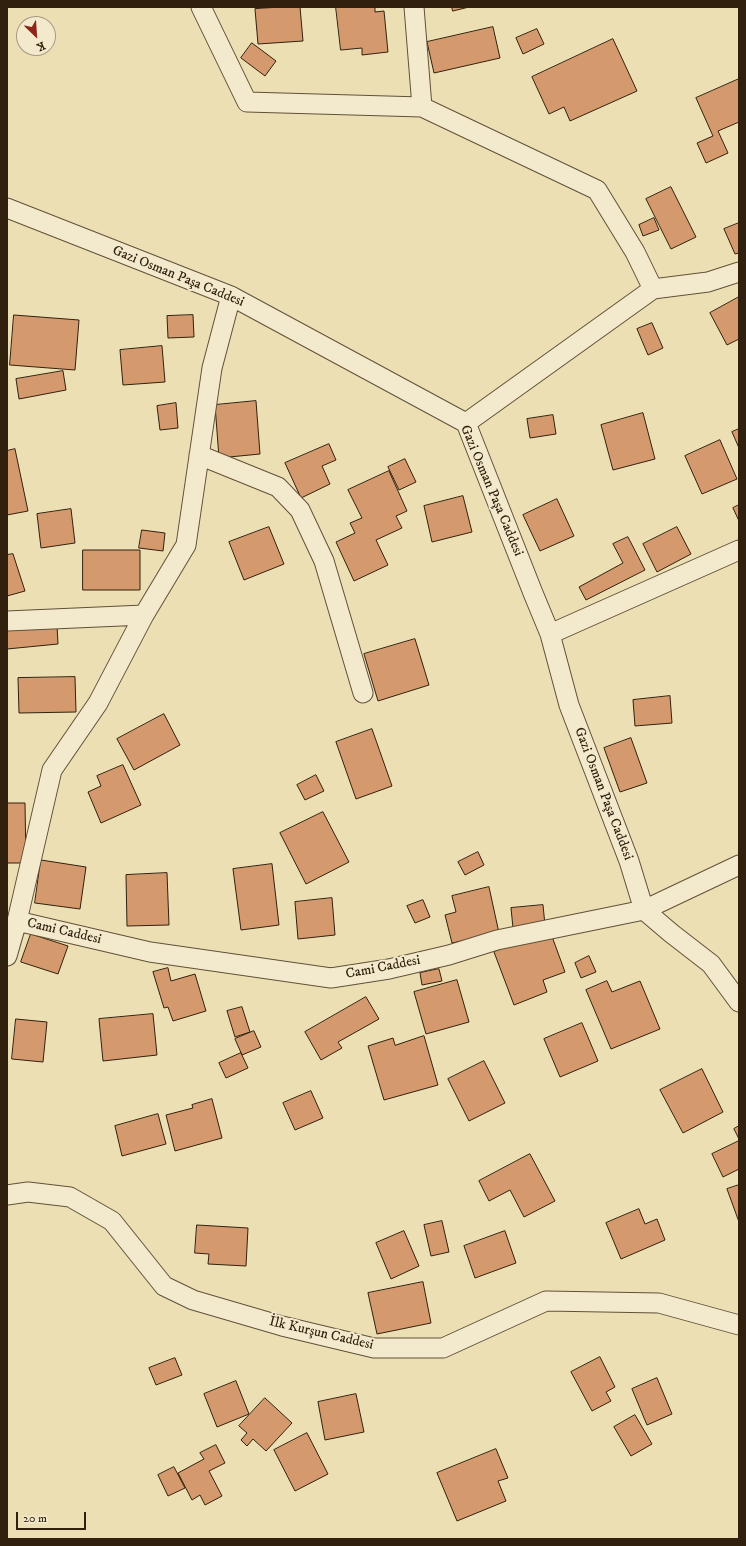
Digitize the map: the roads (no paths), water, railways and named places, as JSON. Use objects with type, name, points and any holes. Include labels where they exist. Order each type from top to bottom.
[{"type":"street","points":[[201,7],[247,102],[422,107],[597,190],[635,252],[653,289]]},
{"type":"street","points":[[414,7],[422,107]]},
{"type":"street","name":"Gazi Osman Paşa Caddesi","points":[[7,208],[231,296],[466,423],[550,634],[569,705],[628,861],[644,910]]},
{"type":"street","points":[[466,423],[653,289],[708,282],[739,272]]},
{"type":"street","points":[[7,956],[52,770],[98,702],[144,615],[186,545],[212,368],[231,296]]},
{"type":"street","points":[[199,455],[278,487],[300,510],[324,562],[363,692]]},
{"type":"street","points":[[550,634],[739,550]]},
{"type":"street","points":[[7,620],[144,615]]},
{"type":"street","name":"Cami Caddesi","points":[[16,921],[150,952],[331,978],[450,955],[497,940],[644,910],[739,865]]},
{"type":"street","points":[[644,910],[711,964],[739,1002]]},
{"type":"street","name":"İlk Kurşun Caddesi","points":[[7,1195],[28,1192],[70,1197],[112,1220],[164,1286],[193,1300],[282,1326],[374,1348],[443,1348],[546,1301],[659,1303],[739,1324]]}]
